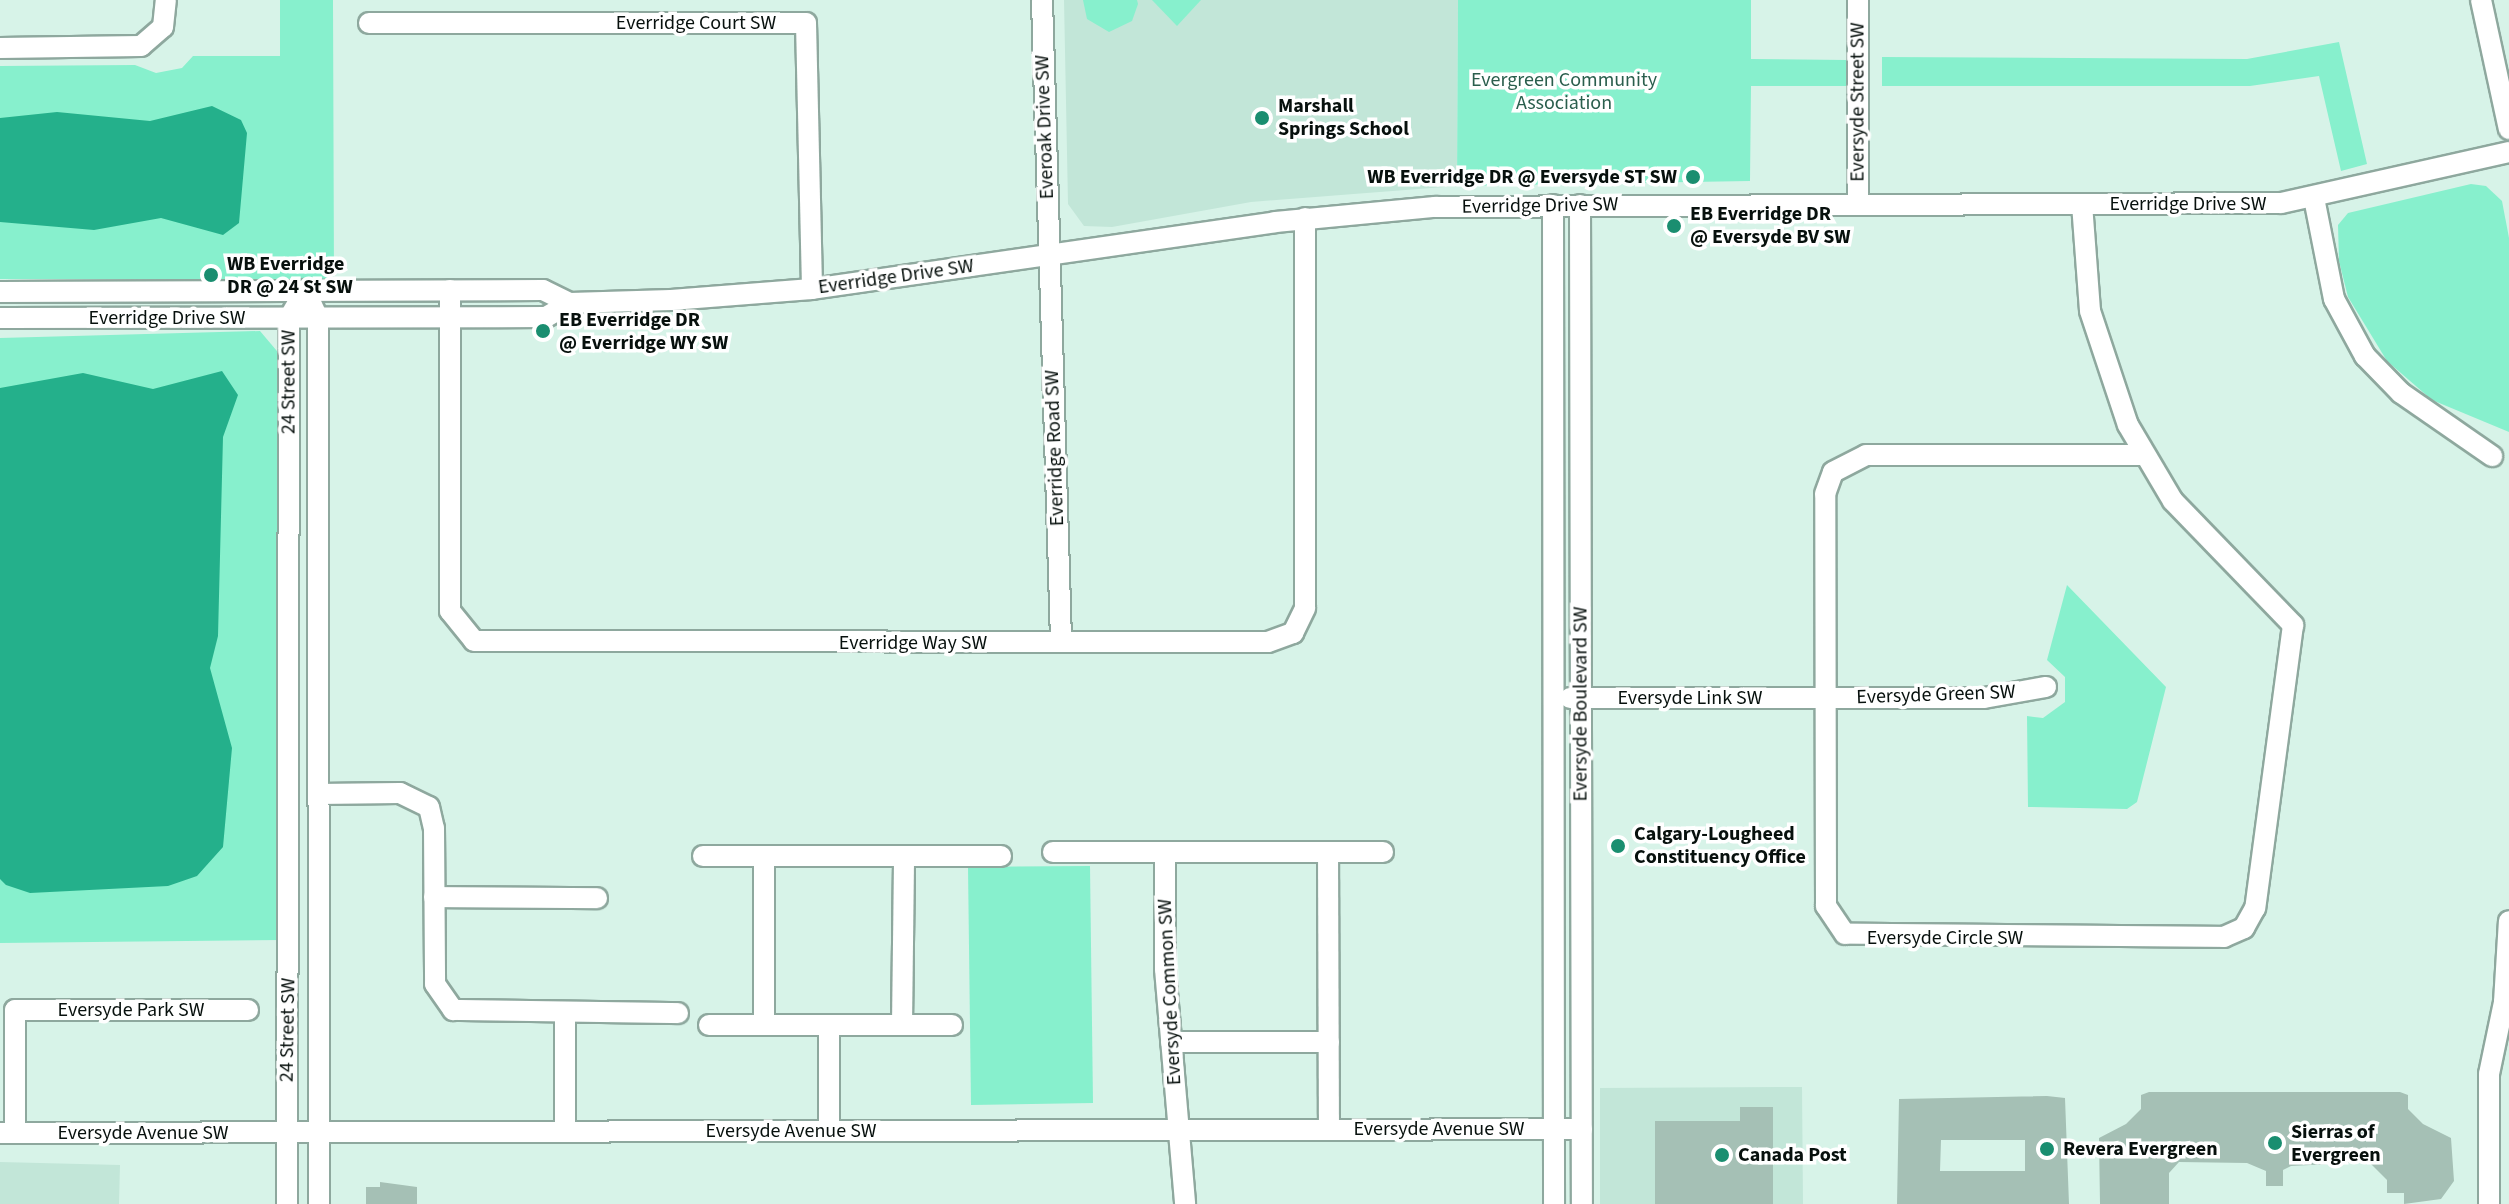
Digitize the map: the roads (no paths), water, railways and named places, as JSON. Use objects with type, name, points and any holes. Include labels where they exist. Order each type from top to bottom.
[{"type":"street","points":[[0,48],[141,46],[163,27],[166,0]]},
{"type":"street","name":"Everoak Drive SW","points":[[1042,0],[1050,255]]},
{"type":"street","name":"Eversyde Street SW","points":[[1858,0],[1858,205]]},
{"type":"street","points":[[2481,0],[2509,129]]},
{"type":"street","name":"Everridge Court SW","points":[[369,23],[806,23],[812,289]]},
{"type":"street","name":"Everridge Drive SW","points":[[0,318],[546,317],[570,303],[812,289],[1305,218],[1553,205],[2253,204],[2314,198],[2509,152]]},
{"type":"street","points":[[2314,198],[2334,299],[2365,356],[2423,411],[2492,456]]},
{"type":"street","name":"Eversyde Circle SW","points":[[2082,204],[2086,285],[2100,353],[2143,455],[2195,527],[2285,611],[2295,633],[2255,908],[2244,928],[2224,937],[1845,934],[1826,906],[1825,494],[1842,463],[1866,455],[2143,455]]},
{"type":"street","name":"Eversyde Boulevard SW","points":[[1553,205],[1554,1204]]},
{"type":"street","name":"Eversyde Boulevard SW","points":[[1580,205],[1582,1204]]},
{"type":"street","name":"Everridge Way SW","points":[[450,290],[450,611],[467,638],[497,643],[1268,642],[1287,638],[1301,623],[1305,218]]},
{"type":"street","name":"Everridge Road SW","points":[[1050,255],[1061,642]]},
{"type":"street","name":"24 Street SW","points":[[287,1204],[289,318],[305,290]]},
{"type":"street","name":"24 Street SW","points":[[305,290],[318,318],[319,1204]]},
{"type":"street","name":"Everridge Drive SW","points":[[0,292],[543,290],[570,303]]},
{"type":"street","name":"Eversyde Green SW","points":[[1825,698],[1984,698],[2046,687]]},
{"type":"street","name":"Eversyde Link SW","points":[[1554,698],[1825,698]]},
{"type":"street","points":[[318,794],[400,793],[424,801],[434,828],[435,984],[443,1004],[470,1013],[678,1013]]},
{"type":"street","points":[[1053,852],[1383,852]]},
{"type":"street","name":"Eversyde Common SW","points":[[1165,852],[1171,1042],[1185,1204]]},
{"type":"street","points":[[1328,852],[1329,1130]]},
{"type":"street","points":[[703,856],[1001,856]]},
{"type":"street","points":[[764,856],[764,1025]]},
{"type":"street","points":[[902,1025],[904,856]]},
{"type":"street","points":[[434,897],[597,898]]},
{"type":"street","points":[[2496,1200],[2489,1074],[2504,1002],[2509,921]]},
{"type":"street","points":[[2504,1002],[2509,1027]]},
{"type":"street","name":"Eversyde Park SW","points":[[7,1133],[7,1010],[248,1010]]},
{"type":"street","points":[[565,1013],[565,1132]]},
{"type":"street","points":[[709,1025],[952,1025]]},
{"type":"street","points":[[829,1025],[829,1131]]},
{"type":"street","points":[[1171,1042],[1329,1042]]},
{"type":"street","name":"Eversyde Avenue SW","points":[[7,1133],[1582,1129]]},
{"type":"place","name":"Marshall Springs School","points":[[1262,118]]},
{"type":"place","name":"WB Everridge DR @ Eversyde ST SW","points":[[1693,177]]},
{"type":"place","name":"EB Everridge DR @ Eversyde BV SW","points":[[1674,226]]},
{"type":"place","name":"WB Everridge DR @ 24 St SW","points":[[211,275]]},
{"type":"place","name":"EB Everridge DR @ Everridge WY SW","points":[[543,331]]},
{"type":"place","name":"Calgary-Lougheed Constituency Office","points":[[1618,846]]},
{"type":"place","name":"Sierras of Evergreen","points":[[2275,1143]]},
{"type":"place","name":"Revera Evergreen","points":[[2047,1149]]},
{"type":"place","name":"Canada Post","points":[[1722,1155]]},
{"type":"park label","name":"Evergreen Community Association","points":[[1564,92]]}]
